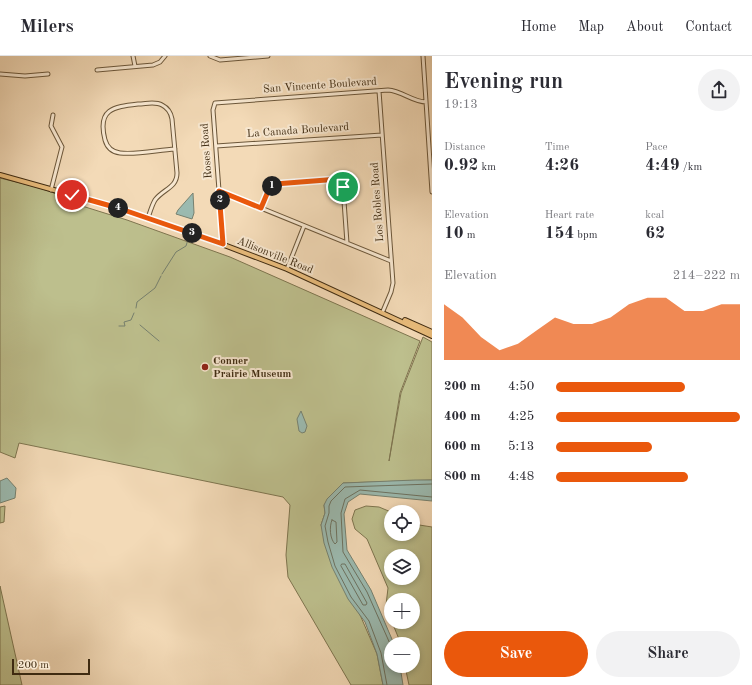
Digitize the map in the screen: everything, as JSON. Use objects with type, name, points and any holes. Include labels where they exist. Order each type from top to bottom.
[{"type":"main road","name":"Allisonville Road","points":[[0,175],[148,218],[223,244],[287,269],[432,332]]},
{"type":"main road","name":"Allisonville Road","points":[[382,311],[432,336]]},
{"type":"street","points":[[133,56],[135,66]]},
{"type":"street","points":[[98,70],[156,64],[165,56]]},
{"type":"street","points":[[210,56],[220,60],[268,56]]},
{"type":"street","points":[[423,56],[430,141],[432,192]]},
{"type":"street","points":[[0,74],[25,76],[48,74]]},
{"type":"street","name":"San Vincente Boulevard","points":[[214,104],[218,102],[379,91],[396,91],[426,102]]},
{"type":"street","name":"Los Robles Road","points":[[379,91],[392,288],[382,311]]},
{"type":"street","points":[[148,218],[156,199],[172,187],[176,180],[175,149],[172,117],[168,109],[163,105],[155,103],[118,106],[110,110],[104,120],[105,140],[110,149],[119,153],[175,149]]},
{"type":"street","name":"Roses Road","points":[[214,104],[213,108],[223,244]]},
{"type":"street","points":[[51,190],[62,147],[51,126],[53,115]]},
{"type":"street","name":"La Canada Boulevard","points":[[216,146],[382,134]]},
{"type":"street","points":[[261,208],[269,189],[275,184],[340,179],[343,187],[347,243]]},
{"type":"street","points":[[219,191],[391,261]]},
{"type":"street","points":[[287,269],[304,226]]},
{"type":"green space","name":"Conner Prairie Museum","points":[[0,178],[56,194],[66,201],[127,220],[230,257],[420,341],[400,393],[389,461],[401,393],[423,337],[432,342],[432,480],[343,483],[324,505],[325,513],[321,525],[377,654],[383,685],[351,685],[288,577],[286,555],[290,505],[283,497],[19,443],[15,458],[0,452]]},
{"type":"green space","points":[[5,506],[4,522],[0,523],[0,507]]},
{"type":"green space","points":[[366,506],[379,507],[384,509],[384,541],[420,541],[420,525],[432,527],[432,685],[409,685],[406,673],[420,673],[420,637],[398,637],[395,629],[420,629],[420,593],[387,593],[387,585],[420,585],[420,549],[384,549],[384,579],[367,539],[355,529],[352,519],[355,510]]},
{"type":"green space","points":[[0,586],[22,685],[0,685]]},
{"type":"water","points":[[193,193],[194,213],[192,219],[176,214],[178,210]]},
{"type":"water","points":[[301,411],[307,426],[305,432],[302,433],[299,431],[297,419]]},
{"type":"water","points":[[7,478],[16,488],[15,498],[0,503],[0,481]]},
{"type":"water","points":[[432,480],[432,501],[360,494],[348,502],[344,514],[347,550],[371,590],[384,621],[384,629],[388,629],[391,637],[384,637],[384,673],[401,673],[403,685],[383,685],[377,654],[365,622],[348,599],[332,567],[324,543],[321,525],[325,513],[324,505],[327,499],[343,483]]},
{"type":"waterway","points":[[162,274],[176,252],[186,246],[189,236]]},
{"type":"waterway","points":[[136,308],[137,302],[155,288],[161,276]]},
{"type":"waterway","points":[[119,326],[125,326],[124,322],[131,320],[134,313]]},
{"type":"waterway","points":[[140,325],[159,341]]},
{"type":"place","name":"Conner Prairie Museum","points":[[205,367]]},
{"type":"route","points":[[72,195],[118,208],[223,244],[219,191],[261,208],[266,194],[273,185],[339,179],[342,181],[343,187]]}]
